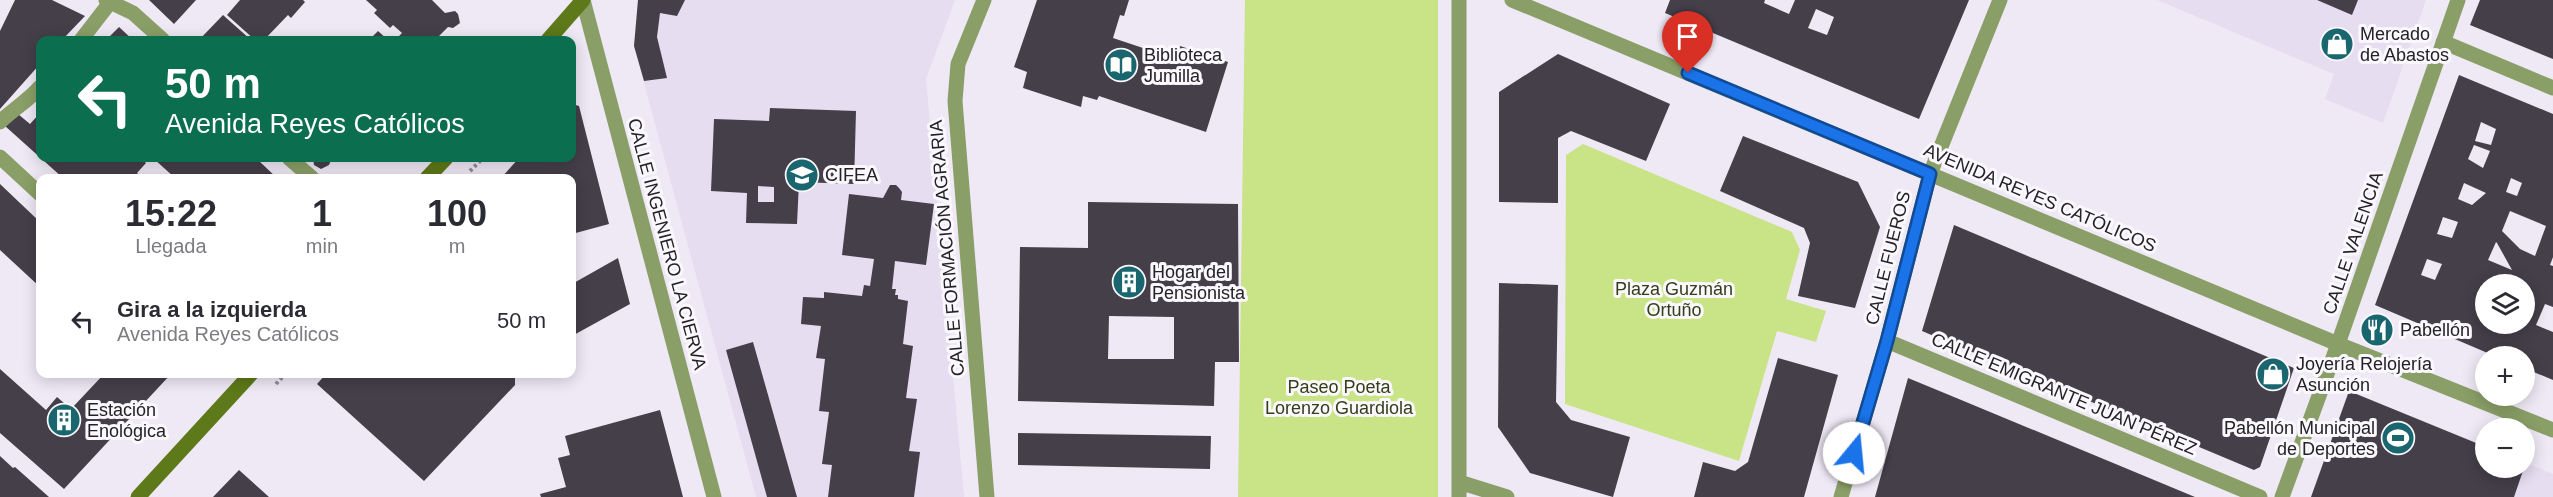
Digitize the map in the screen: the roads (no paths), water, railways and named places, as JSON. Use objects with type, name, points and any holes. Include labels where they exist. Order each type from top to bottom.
[{"type":"main road","points":[[552,36],[583,0]]},
{"type":"main road","points":[[431,174],[442,162]]},
{"type":"main road","points":[[138,497],[242,378]]},
{"type":"street","name":"CALLE INGENIERO LA CIERVA","points":[[583,0],[714,497]]},
{"type":"street","name":"CALLE FORMACIÓN AGRARIA","points":[[984,0],[958,64],[955,101],[987,497]]},
{"type":"street","points":[[1459,0],[1459,490],[1507,497]]},
{"type":"street","name":"AVENIDA REYES CATÓLICOS","points":[[1512,0],[2338,344],[2553,430]]},
{"type":"street","name":"CALLE FUEROS","points":[[1841,497],[1887,341],[1930,174],[2000,0]]},
{"type":"street","name":"CALLE VALENCIA","points":[[2282,497],[2458,0]]},
{"type":"street","points":[[84,36],[109,1],[133,13],[158,36]]},
{"type":"street","points":[[2443,42],[2553,88]]},
{"type":"street","points":[[0,123],[14,108],[30,99],[36,92]]},
{"type":"street","points":[[0,157],[36,190]]},
{"type":"street","points":[[294,162],[307,174]]},
{"type":"street","name":"CALLE EMIGRANTE JUAN PÉREZ","points":[[1887,341],[2260,497]]},
{"type":"place","name":"Mercado de Abastos","points":[[2337,44]]},
{"type":"place","name":"Biblioteca Jumilla","points":[[1121,65]]},
{"type":"place","name":"CIFEA","points":[[802,175]]},
{"type":"place","name":"Hogar del Pensionista","points":[[1129,282]]},
{"type":"place","name":"Pabellón","points":[[2377,330]]},
{"type":"place","name":"Joyería Relojería Asunción","points":[[2273,374]]},
{"type":"place","name":"Estación Enológica","points":[[64,420]]},
{"type":"place","name":"Pabellón Municipal de Deportes","points":[[2398,438]]},
{"type":"park label","name":"Plaza Guzmán Ortuño","points":[[1674,299]]},
{"type":"park label","name":"Paseo Poeta Lorenzo Guardiola","points":[[1339,397]]}]
